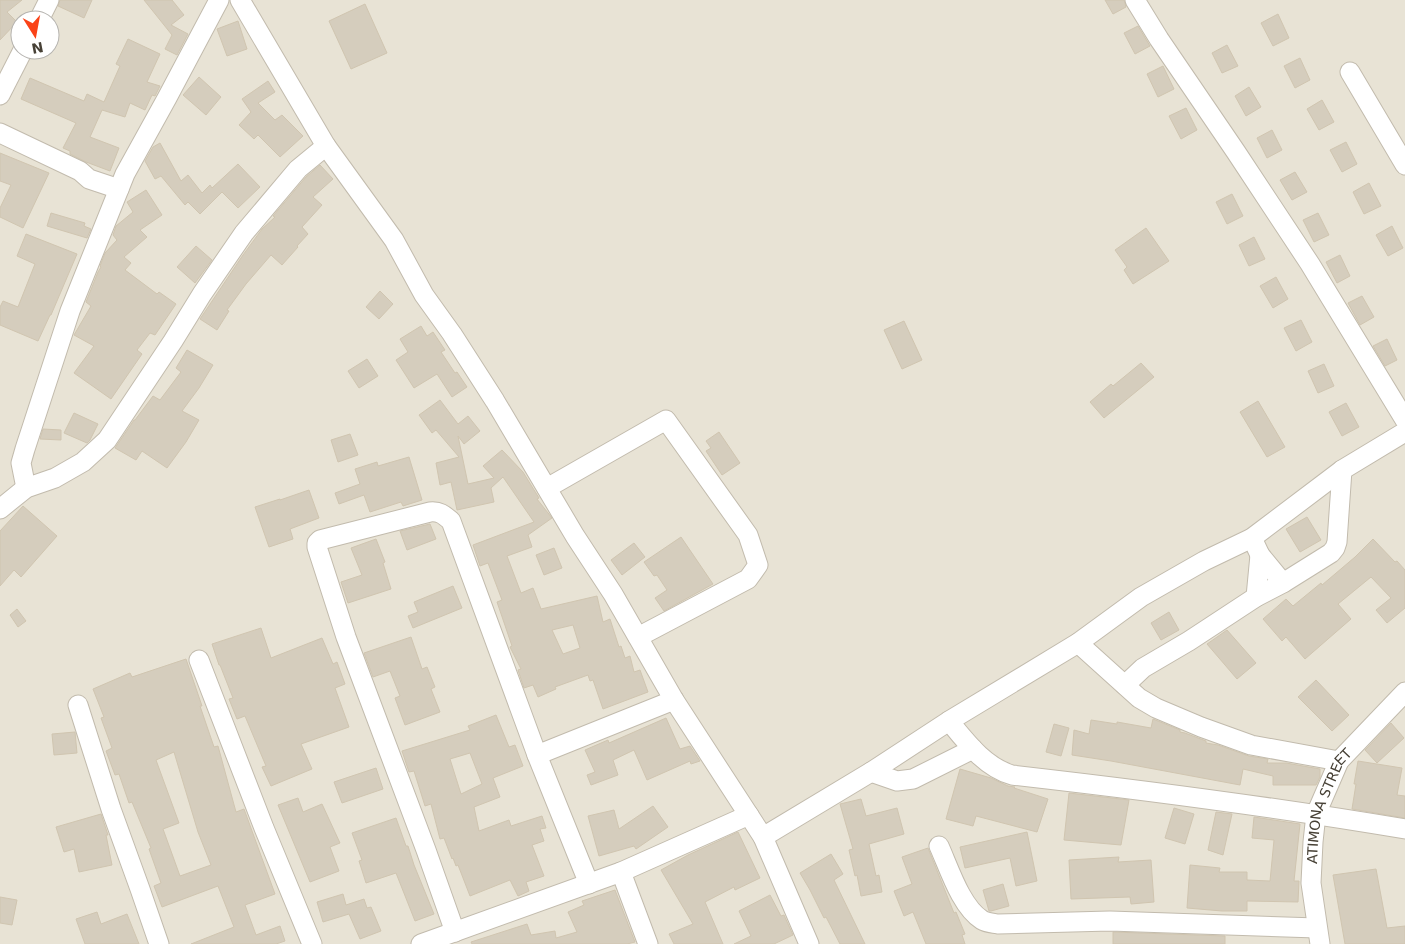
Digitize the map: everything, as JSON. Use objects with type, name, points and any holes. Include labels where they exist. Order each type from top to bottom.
[{"type":"street","points":[[26,488],[22,462],[25,449],[70,311],[125,174],[219,0]]},
{"type":"street","points":[[240,0],[326,146],[394,240],[424,295],[484,384],[575,536],[613,594],[674,700],[764,836],[808,944]]},
{"type":"street","points":[[1135,0],[1159,39],[1310,264],[1405,420]]},
{"type":"street","points":[[0,95],[18,60]]},
{"type":"street","points":[[1350,72],[1405,165]]},
{"type":"street","points":[[0,133],[80,171],[90,179],[119,189]]},
{"type":"street","points":[[0,509],[26,488],[55,478],[83,462],[107,440],[244,233],[298,169],[326,146]]},
{"type":"street","points":[[547,488],[666,420],[748,535],[758,565],[748,579],[638,638]]},
{"type":"street","points":[[764,836],[871,772],[949,721],[1078,643],[1141,597],[1204,561],[1252,538],[1342,470],[1405,432]]},
{"type":"street","points":[[1125,685],[1143,668],[1256,596],[1282,583],[1330,553],[1335,548],[1337,542],[1342,470]]},
{"type":"street","points":[[455,932],[346,637],[317,547],[317,543],[320,540],[436,511],[442,513],[451,521],[537,755],[589,884]]},
{"type":"street","points":[[1252,538],[1260,555],[1282,583]]},
{"type":"street","points":[[1256,596],[1260,555]]},
{"type":"street","points":[[1078,643],[1139,698],[1156,708],[1251,745],[1339,760]]},
{"type":"street","points":[[199,660],[264,828],[312,944]]},
{"type":"street","name":"ATIMONA STREET","points":[[1319,936],[1311,883],[1312,842],[1316,814],[1339,760],[1405,692]]},
{"type":"street","points":[[537,755],[674,700]]},
{"type":"street","points":[[78,705],[111,809],[159,944]]},
{"type":"street","points":[[949,721],[973,749],[994,767],[1012,775],[1316,814],[1405,829]]},
{"type":"street","points":[[871,772],[897,782],[913,779],[973,749]]},
{"type":"street","points":[[421,944],[620,872],[749,815]]},
{"type":"street","points":[[939,846],[950,873],[972,912],[984,922],[998,924],[1110,921],[1319,936]]},
{"type":"street","points":[[620,872],[648,944]]},
{"type":"shaded area","points":[[0,0],[1405,0],[1405,944],[0,944]]},
{"type":"building","points":[[0,0],[22,0],[7,12],[10,15],[10,29],[0,40]]},
{"type":"building","points":[[60,0],[92,0],[84,18],[58,6]]},
{"type":"building","points":[[144,0],[172,0],[184,15],[171,25],[188,34],[177,55],[165,49],[172,35]]},
{"type":"building","points":[[1105,0],[1124,0],[1126,7],[1113,14]]},
{"type":"building","points":[[365,4],[387,53],[351,69],[329,21]]},
{"type":"building","points":[[1278,14],[1289,38],[1273,46],[1261,23]]},
{"type":"building","points":[[238,21],[247,49],[227,56],[217,29]]},
{"type":"building","points":[[1138,26],[1150,46],[1135,54],[1124,33]]},
{"type":"building","points":[[128,39],[160,54],[147,82],[160,86],[155,96],[152,95],[145,110],[130,103],[125,117],[102,110],[90,137],[119,148],[110,171],[86,162],[63,148],[76,123],[21,99],[30,78],[84,101],[87,94],[104,102],[120,66],[116,64]]},
{"type":"building","points":[[1227,45],[1238,66],[1222,73],[1212,53]]},
{"type":"building","points":[[1300,58],[1310,80],[1295,88],[1284,66]]},
{"type":"building","points":[[1163,66],[1174,89],[1158,97],[1147,74]]},
{"type":"building","points":[[199,77],[221,97],[206,115],[183,95]]},
{"type":"building","points":[[268,81],[275,92],[258,103],[275,120],[282,115],[303,136],[280,157],[258,135],[254,139],[239,125],[251,112],[242,99]]},
{"type":"building","points":[[1249,87],[1261,107],[1246,116],[1235,96]]},
{"type":"building","points":[[1322,100],[1334,122],[1319,130],[1307,109]]},
{"type":"building","points":[[1186,108],[1197,130],[1181,139],[1169,116]]},
{"type":"building","points":[[1272,130],[1282,150],[1267,158],[1257,138]]},
{"type":"building","points":[[1346,142],[1357,164],[1342,172],[1330,150]]},
{"type":"building","points":[[160,143],[181,181],[188,175],[202,193],[210,185],[212,188],[238,164],[260,187],[238,208],[222,192],[200,214],[188,202],[185,205],[161,176],[155,179],[145,161],[153,147]]},
{"type":"building","points":[[0,153],[49,173],[23,228],[0,217],[0,208],[11,185],[0,181]]},
{"type":"building","points":[[320,165],[333,179],[313,197],[322,205],[302,227],[308,234],[298,247],[282,265],[271,255],[227,310],[229,311],[217,330],[200,319],[262,229],[275,217],[273,216],[306,177]]},
{"type":"building","points":[[1295,172],[1307,192],[1292,200],[1280,180]]},
{"type":"building","points":[[1369,183],[1381,206],[1364,214],[1353,192]]},
{"type":"building","points":[[146,190],[162,215],[140,230],[147,237],[124,257],[131,263],[125,270],[157,294],[159,292],[176,304],[155,335],[150,333],[137,350],[142,354],[111,399],[74,373],[94,346],[74,335],[91,306],[86,302],[105,253],[117,240],[113,235],[116,226],[133,212],[127,202]]},
{"type":"building","points":[[1232,194],[1243,216],[1227,224],[1216,202]]},
{"type":"building","points":[[51,213],[85,223],[84,226],[91,229],[87,238],[47,226]]},
{"type":"building","points":[[1318,213],[1329,235],[1314,242],[1303,220]]},
{"type":"building","points":[[1392,226],[1403,248],[1388,256],[1376,235]]},
{"type":"building","points":[[1146,228],[1169,261],[1133,284],[1124,270],[1127,267],[1115,250]]},
{"type":"building","points":[[26,234],[77,254],[38,341],[0,325],[0,307],[3,301],[18,307],[35,264],[17,256]]},
{"type":"building","points":[[1254,237],[1265,259],[1249,266],[1239,245]]},
{"type":"building","points":[[196,246],[212,260],[195,283],[177,267]]},
{"type":"building","points":[[1340,255],[1350,276],[1337,283],[1326,262]]},
{"type":"building","points":[[1276,277],[1288,299],[1273,308],[1260,286]]},
{"type":"building","points":[[380,291],[393,304],[379,319],[366,307]]},
{"type":"building","points":[[1362,296],[1374,317],[1360,325],[1348,303]]},
{"type":"building","points":[[1301,320],[1312,342],[1296,351],[1284,328]]},
{"type":"building","points":[[904,321],[922,360],[902,369],[884,330]]},
{"type":"building","points":[[421,326],[427,336],[433,332],[445,350],[441,352],[467,387],[452,397],[437,374],[414,388],[396,360],[408,352],[400,339]]},
{"type":"building","points":[[1387,339],[1397,360],[1385,366],[1373,346]]},
{"type":"building","points":[[187,350],[213,365],[182,411],[199,420],[167,468],[142,451],[136,460],[115,448],[153,396],[160,400],[181,372],[176,368]]},
{"type":"building","points":[[367,359],[378,376],[359,388],[348,371]]},
{"type":"building","points":[[1141,363],[1154,377],[1104,418],[1090,402],[1111,384],[1113,386]]},
{"type":"building","points":[[1324,364],[1334,386],[1318,393],[1308,371]]},
{"type":"building","points":[[440,400],[458,424],[468,416],[480,431],[464,444],[458,436],[468,484],[494,478],[483,466],[502,450],[523,472],[539,498],[537,499],[552,518],[528,535],[532,547],[507,556],[521,593],[533,588],[541,609],[597,596],[603,622],[610,619],[619,647],[621,646],[625,658],[630,656],[634,672],[640,670],[648,692],[603,709],[593,680],[590,681],[588,675],[555,687],[556,689],[538,697],[533,685],[524,688],[518,670],[521,669],[510,647],[512,646],[497,602],[502,600],[488,563],[480,566],[473,545],[534,522],[503,477],[491,488],[494,502],[457,510],[451,482],[440,485],[436,463],[459,457],[436,430],[432,433],[419,415]],"holes":[[[573,625],[580,648],[563,654],[552,630]]]},
{"type":"building","points":[[1258,401],[1285,447],[1267,457],[1240,412]]},
{"type":"building","points":[[1346,403],[1359,427],[1342,436],[1329,412]]},
{"type":"building","points":[[74,413],[98,424],[87,443],[64,433]]},
{"type":"building","points":[[43,429],[61,430],[61,440],[40,439]]},
{"type":"building","points":[[719,432],[740,463],[722,475],[706,451],[711,448],[706,441]]},
{"type":"building","points":[[350,434],[358,455],[338,462],[331,440]]},
{"type":"building","points":[[409,457],[422,500],[403,506],[401,502],[370,512],[364,495],[339,504],[335,493],[360,484],[355,469],[377,462],[378,466]]},
{"type":"building","points":[[309,490],[319,518],[290,529],[293,539],[269,547],[255,507]]},
{"type":"building","points":[[23,506],[57,536],[21,577],[14,570],[0,586],[0,531]]},
{"type":"building","points":[[1307,517],[1321,540],[1300,552],[1286,529]]},
{"type":"building","points":[[430,524],[436,539],[407,550],[400,531]]},
{"type":"building","points":[[681,537],[713,584],[664,611],[655,598],[667,590],[657,575],[654,576],[644,562]]},
{"type":"building","points":[[376,539],[385,562],[383,563],[391,589],[348,603],[341,582],[362,575],[351,548]]},
{"type":"building","points":[[1373,539],[1405,570],[1405,608],[1387,623],[1376,610],[1391,598],[1371,577],[1338,604],[1351,619],[1305,659],[1286,637],[1282,641],[1263,619],[1286,599],[1293,606],[1321,583],[1322,585]]},
{"type":"building","points":[[634,543],[645,557],[622,575],[611,560]]},
{"type":"building","points":[[554,548],[562,568],[544,575],[536,555]]},
{"type":"building","points":[[453,586],[462,608],[413,628],[408,616],[418,612],[414,602]]},
{"type":"building","points":[[17,609],[26,621],[18,627],[10,615]]},
{"type":"building","points":[[1169,612],[1179,630],[1161,640],[1151,623]]},
{"type":"building","points":[[261,628],[271,658],[322,638],[333,664],[337,662],[345,684],[335,688],[349,727],[301,744],[312,769],[271,786],[262,767],[266,766],[245,716],[237,719],[229,699],[233,698],[212,644]]},
{"type":"building","points":[[1227,630],[1256,663],[1237,679],[1207,644]]},
{"type":"building","points":[[411,637],[422,669],[427,667],[435,687],[431,689],[440,712],[405,725],[395,698],[400,696],[390,671],[373,677],[364,653]]},
{"type":"building","points":[[186,659],[214,747],[218,746],[236,812],[244,809],[275,894],[245,905],[256,935],[280,926],[285,941],[276,944],[191,944],[234,927],[218,886],[162,907],[154,886],[161,883],[149,849],[151,848],[132,802],[129,803],[119,774],[115,775],[106,751],[112,748],[101,718],[104,717],[93,689],[130,673],[132,677]],"holes":[[[174,752],[198,832],[211,865],[180,876],[163,829],[179,823],[156,760]]]},
{"type":"building","points":[[1316,680],[1349,715],[1332,731],[1298,697]]},
{"type":"building","points":[[496,715],[509,747],[515,745],[523,766],[493,778],[500,797],[474,807],[479,831],[509,820],[511,826],[542,816],[546,828],[540,829],[544,841],[532,845],[544,876],[526,882],[529,891],[518,896],[510,880],[470,896],[458,865],[456,866],[452,859],[444,838],[440,839],[431,804],[425,806],[414,771],[409,772],[402,751],[470,730],[468,726]],"holes":[[[470,753],[482,784],[461,794],[450,759]]]},
{"type":"building","points":[[666,718],[680,749],[690,746],[700,761],[691,764],[690,761],[647,780],[634,750],[613,760],[618,775],[591,785],[587,775],[595,772],[585,750],[608,740],[609,743]]},
{"type":"building","points":[[1153,719],[1180,730],[1180,732],[1206,741],[1206,743],[1218,745],[1249,756],[1268,759],[1267,763],[1286,763],[1320,769],[1320,777],[1316,785],[1273,785],[1273,776],[1243,769],[1240,785],[1072,755],[1074,730],[1089,734],[1091,720],[1151,728]]},
{"type":"building","points":[[1391,723],[1404,738],[1377,763],[1365,750]]},
{"type":"building","points":[[1054,724],[1069,728],[1061,756],[1046,752]]},
{"type":"building","points":[[75,732],[77,753],[54,755],[52,734]]},
{"type":"building","points":[[1358,761],[1402,768],[1397,795],[1405,796],[1405,818],[1352,809]]},
{"type":"building","points":[[376,768],[383,789],[342,803],[334,782]]},
{"type":"building","points":[[960,769],[1048,799],[1037,832],[976,816],[973,826],[946,819]]},
{"type":"building","points":[[1069,793],[1129,800],[1121,845],[1064,840]]},
{"type":"building","points":[[298,798],[303,812],[322,804],[340,843],[330,847],[339,871],[310,882],[278,805]]},
{"type":"building","points":[[861,799],[866,816],[897,808],[904,834],[869,844],[876,876],[879,875],[882,892],[861,896],[849,850],[853,849],[840,804]]},
{"type":"building","points":[[653,806],[668,827],[636,849],[634,846],[599,856],[588,816],[614,810],[619,829]]},
{"type":"building","points":[[1174,808],[1194,814],[1185,844],[1165,838]]},
{"type":"building","points":[[1216,812],[1232,814],[1223,855],[1208,850]]},
{"type":"building","points":[[101,814],[108,835],[106,835],[112,865],[79,872],[74,849],[64,852],[56,827]]},
{"type":"building","points":[[1254,817],[1300,824],[1294,881],[1299,881],[1298,902],[1247,901],[1247,911],[1187,908],[1190,865],[1220,868],[1219,872],[1247,872],[1247,880],[1270,881],[1274,840],[1252,838]]},
{"type":"building","points":[[396,818],[434,914],[415,921],[396,873],[366,883],[359,861],[362,860],[352,833]]},
{"type":"building","points":[[738,832],[760,878],[735,890],[734,887],[705,902],[723,944],[674,944],[669,934],[693,924],[661,870],[688,855]]},
{"type":"building","points":[[1027,832],[1037,881],[1016,886],[1010,858],[965,868],[960,847]]},
{"type":"building","points":[[928,848],[954,913],[956,912],[965,934],[962,935],[965,944],[926,944],[913,912],[904,916],[894,891],[912,884],[902,857]]},
{"type":"building","points":[[831,854],[843,874],[834,880],[865,944],[840,944],[800,873]]},
{"type":"building","points":[[1119,857],[1118,862],[1151,860],[1154,902],[1131,904],[1130,897],[1071,899],[1069,860]]},
{"type":"building","points":[[1376,869],[1387,928],[1405,926],[1405,944],[1345,944],[1333,875]]},
{"type":"building","points":[[1003,884],[1009,906],[989,911],[983,890]]},
{"type":"building","points":[[615,890],[635,942],[627,944],[472,944],[471,942],[527,924],[531,935],[555,931],[556,938],[577,932],[568,912],[584,905],[582,901]]},
{"type":"building","points":[[343,894],[346,905],[364,899],[367,908],[371,907],[381,931],[360,939],[349,914],[323,922],[317,902]]},
{"type":"building","points":[[770,895],[781,916],[784,915],[793,935],[774,944],[734,944],[751,936],[739,911]]},
{"type":"building","points":[[0,897],[17,900],[12,925],[0,923]]},
{"type":"building","points":[[97,912],[101,924],[127,914],[139,944],[85,944],[76,919]]},
{"type":"building","points":[[1113,932],[1225,936],[1225,944],[1113,944]]}]
